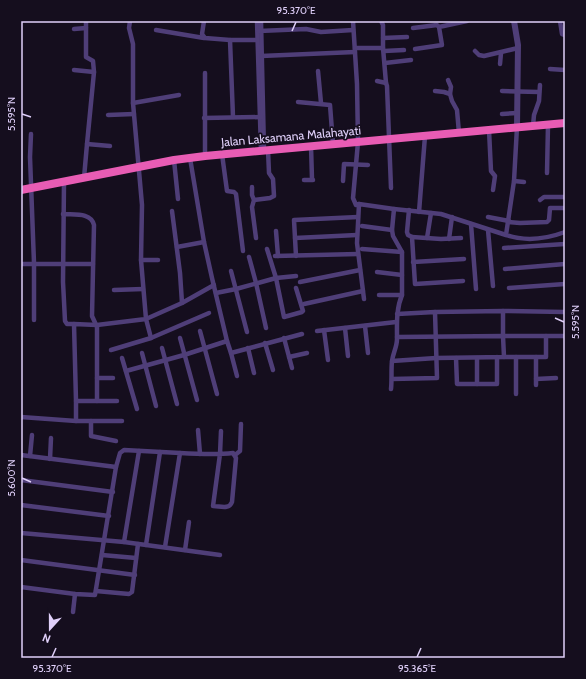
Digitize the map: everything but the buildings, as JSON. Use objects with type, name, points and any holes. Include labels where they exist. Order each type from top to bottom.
[{"type":"highway","name":"Jalan Laksamana Malahayati","points":[[21,190],[174,160],[205,156],[565,123]]},
{"type":"street","points":[[84,178],[94,72],[93,61],[86,57],[86,21]]},
{"type":"street","points":[[130,21],[129,28],[133,44],[133,103],[142,205],[141,260],[146,318],[151,338]]},
{"type":"street","points":[[204,21],[202,34],[204,38]]},
{"type":"street","points":[[254,200],[274,196],[273,179],[264,150],[259,31],[257,21]]},
{"type":"street","points":[[260,56],[257,40],[261,21]]},
{"type":"street","points":[[353,21],[357,84],[358,142],[353,198],[356,204],[441,214],[488,230],[519,238],[540,239],[565,232]]},
{"type":"street","points":[[381,21],[383,25],[384,38],[390,140],[391,188]]},
{"type":"street","points":[[413,28],[437,25],[439,27],[456,22],[467,21]]},
{"type":"street","points":[[506,235],[514,181],[517,127],[518,48],[514,21]]},
{"type":"street","points":[[560,21],[562,34],[565,36]]},
{"type":"street","points":[[415,49],[442,45],[439,27]]},
{"type":"street","points":[[74,29],[86,28]]},
{"type":"street","points":[[259,31],[306,29],[321,32],[353,30]]},
{"type":"street","points":[[156,30],[204,38],[257,40]]},
{"type":"street","points":[[384,38],[407,38]]},
{"type":"street","points":[[230,40],[233,117]]},
{"type":"street","points":[[475,50],[481,56],[501,53],[518,48]]},
{"type":"street","points":[[260,56],[355,50],[404,50]]},
{"type":"street","points":[[500,64],[501,53]]},
{"type":"street","points":[[385,63],[411,60]]},
{"type":"street","points":[[550,69],[565,70]]},
{"type":"street","points":[[74,70],[94,72]]},
{"type":"street","points":[[318,71],[320,103]]},
{"type":"street","points":[[205,73],[205,156]]},
{"type":"street","points":[[448,80],[451,87],[450,94],[457,110],[459,133]]},
{"type":"street","points":[[377,81],[386,83]]},
{"type":"street","points":[[534,126],[534,117],[538,105],[540,85]]},
{"type":"street","points":[[435,91],[450,94]]},
{"type":"street","points":[[502,92],[539,92]]},
{"type":"street","points":[[133,103],[179,95]]},
{"type":"street","points":[[298,102],[320,103],[328,104],[330,106],[334,144]]},
{"type":"street","points":[[502,114],[517,113]]},
{"type":"street","points":[[108,115],[134,114]]},
{"type":"street","points":[[204,118],[262,117]]},
{"type":"street","points":[[547,173],[548,125]]},
{"type":"street","points":[[489,130],[491,171],[494,176],[493,190]]},
{"type":"street","points":[[30,134],[34,263],[34,320]]},
{"type":"street","points":[[419,212],[425,136]]},
{"type":"street","points":[[87,144],[110,146]]},
{"type":"street","points":[[304,180],[312,179],[311,146]]},
{"type":"street","points":[[222,154],[228,191],[236,194],[243,251]]},
{"type":"street","points":[[190,158],[204,242],[227,341],[237,376]]},
{"type":"street","points":[[174,160],[178,199]]},
{"type":"street","points":[[343,181],[344,164],[368,165]]},
{"type":"street","points":[[514,181],[524,182]]},
{"type":"street","points":[[64,182],[63,264],[65,321],[67,324],[97,325],[146,318],[182,303],[214,285]]},
{"type":"street","points":[[252,187],[252,195],[254,200],[252,207],[256,238]]},
{"type":"street","points":[[540,200],[544,197],[565,197]]},
{"type":"street","points":[[359,204],[357,235],[364,299]]},
{"type":"street","points":[[488,217],[508,222],[547,222],[550,220],[550,208],[565,208]]},
{"type":"street","points":[[391,389],[392,361],[396,348],[397,337],[396,322],[399,301],[402,295],[402,252],[393,236],[392,230],[394,209]]},
{"type":"street","points":[[409,210],[408,235],[412,237],[427,238],[461,238]]},
{"type":"street","points":[[172,211],[182,303]]},
{"type":"street","points":[[427,238],[431,213]]},
{"type":"street","points":[[63,214],[85,215],[91,219],[94,225],[92,316],[97,325],[97,401]]},
{"type":"street","points":[[296,256],[294,220],[358,217]]},
{"type":"street","points":[[449,239],[452,217]]},
{"type":"street","points":[[471,224],[476,289]]},
{"type":"street","points":[[362,226],[392,230]]},
{"type":"street","points":[[488,230],[493,286]]},
{"type":"street","points":[[276,231],[276,256],[358,254]]},
{"type":"street","points":[[295,238],[357,235]]},
{"type":"street","points":[[412,237],[415,284],[463,281]]},
{"type":"street","points":[[177,247],[204,242]]},
{"type":"street","points":[[504,248],[565,244]]},
{"type":"street","points":[[267,249],[276,278],[284,317],[303,311],[296,288]]},
{"type":"street","points":[[362,249],[402,252]]},
{"type":"street","points":[[249,257],[266,328]]},
{"type":"street","points":[[413,262],[464,259]]},
{"type":"street","points":[[141,260],[158,260]]},
{"type":"street","points":[[21,264],[93,264]]},
{"type":"street","points":[[505,268],[565,264]]},
{"type":"street","points":[[300,282],[360,270]]},
{"type":"street","points":[[231,271],[247,332]]},
{"type":"street","points":[[378,272],[402,275]]},
{"type":"street","points":[[216,293],[276,278],[296,276]]},
{"type":"street","points":[[509,288],[565,284]]},
{"type":"street","points":[[114,290],[143,289]]},
{"type":"street","points":[[304,304],[363,291]]},
{"type":"street","points":[[379,295],[402,295]]},
{"type":"street","points":[[397,314],[503,311],[565,312]]},
{"type":"street","points":[[503,311],[504,357]]},
{"type":"street","points":[[392,379],[437,378],[435,312]]},
{"type":"street","points":[[111,350],[151,338],[209,313]]},
{"type":"street","points":[[317,331],[396,322]]},
{"type":"street","points":[[74,324],[76,421]]},
{"type":"street","points":[[365,326],[368,353]]},
{"type":"street","points":[[345,328],[348,356]]},
{"type":"street","points":[[324,330],[328,360]]},
{"type":"street","points":[[200,331],[217,394]]},
{"type":"street","points":[[231,353],[302,334]]},
{"type":"street","points":[[392,361],[436,358],[546,357],[546,336]]},
{"type":"street","points":[[397,337],[565,336]]},
{"type":"street","points":[[180,338],[197,400]]},
{"type":"street","points":[[284,338],[292,368]]},
{"type":"street","points":[[126,371],[227,341]]},
{"type":"street","points":[[265,344],[273,370]]},
{"type":"street","points":[[162,348],[177,404]]},
{"type":"street","points":[[248,348],[254,373]]},
{"type":"street","points":[[289,357],[307,352]]},
{"type":"street","points":[[142,353],[156,406]]},
{"type":"street","points":[[456,358],[457,384],[497,384],[496,357]]},
{"type":"street","points":[[516,357],[516,394]]},
{"type":"street","points":[[536,357],[536,385]]},
{"type":"street","points":[[122,358],[137,409]]},
{"type":"street","points":[[476,358],[477,384]]},
{"type":"street","points":[[97,378],[113,378]]},
{"type":"street","points":[[536,379],[556,378]]},
{"type":"street","points":[[76,402],[117,401]]},
{"type":"street","points":[[21,416],[76,421],[122,421]]},
{"type":"street","points":[[91,421],[91,436],[116,441]]},
{"type":"street","points":[[235,455],[240,451],[242,424]]},
{"type":"street","points":[[198,430],[200,454]]},
{"type":"street","points":[[220,431],[220,454],[213,506],[228,507],[231,505],[236,458],[235,455]]},
{"type":"street","points":[[30,456],[32,436]]},
{"type":"street","points":[[50,459],[51,438]]},
{"type":"street","points":[[21,587],[94,595],[96,591],[109,516],[116,467],[122,451],[200,454],[234,453],[235,455]]},
{"type":"street","points":[[124,542],[139,451]]},
{"type":"street","points":[[146,545],[160,452]]},
{"type":"street","points":[[165,547],[180,453]]},
{"type":"street","points":[[21,455],[116,467]]},
{"type":"street","points":[[21,480],[113,492]]},
{"type":"street","points":[[21,505],[109,516]]},
{"type":"street","points":[[185,550],[189,522]]},
{"type":"street","points":[[21,533],[124,542],[220,555]]},
{"type":"street","points":[[96,591],[131,593],[135,575],[138,544]]},
{"type":"street","points":[[102,555],[136,558]]},
{"type":"street","points":[[21,560],[135,575]]},
{"type":"street","points":[[73,612],[75,594]]}]
